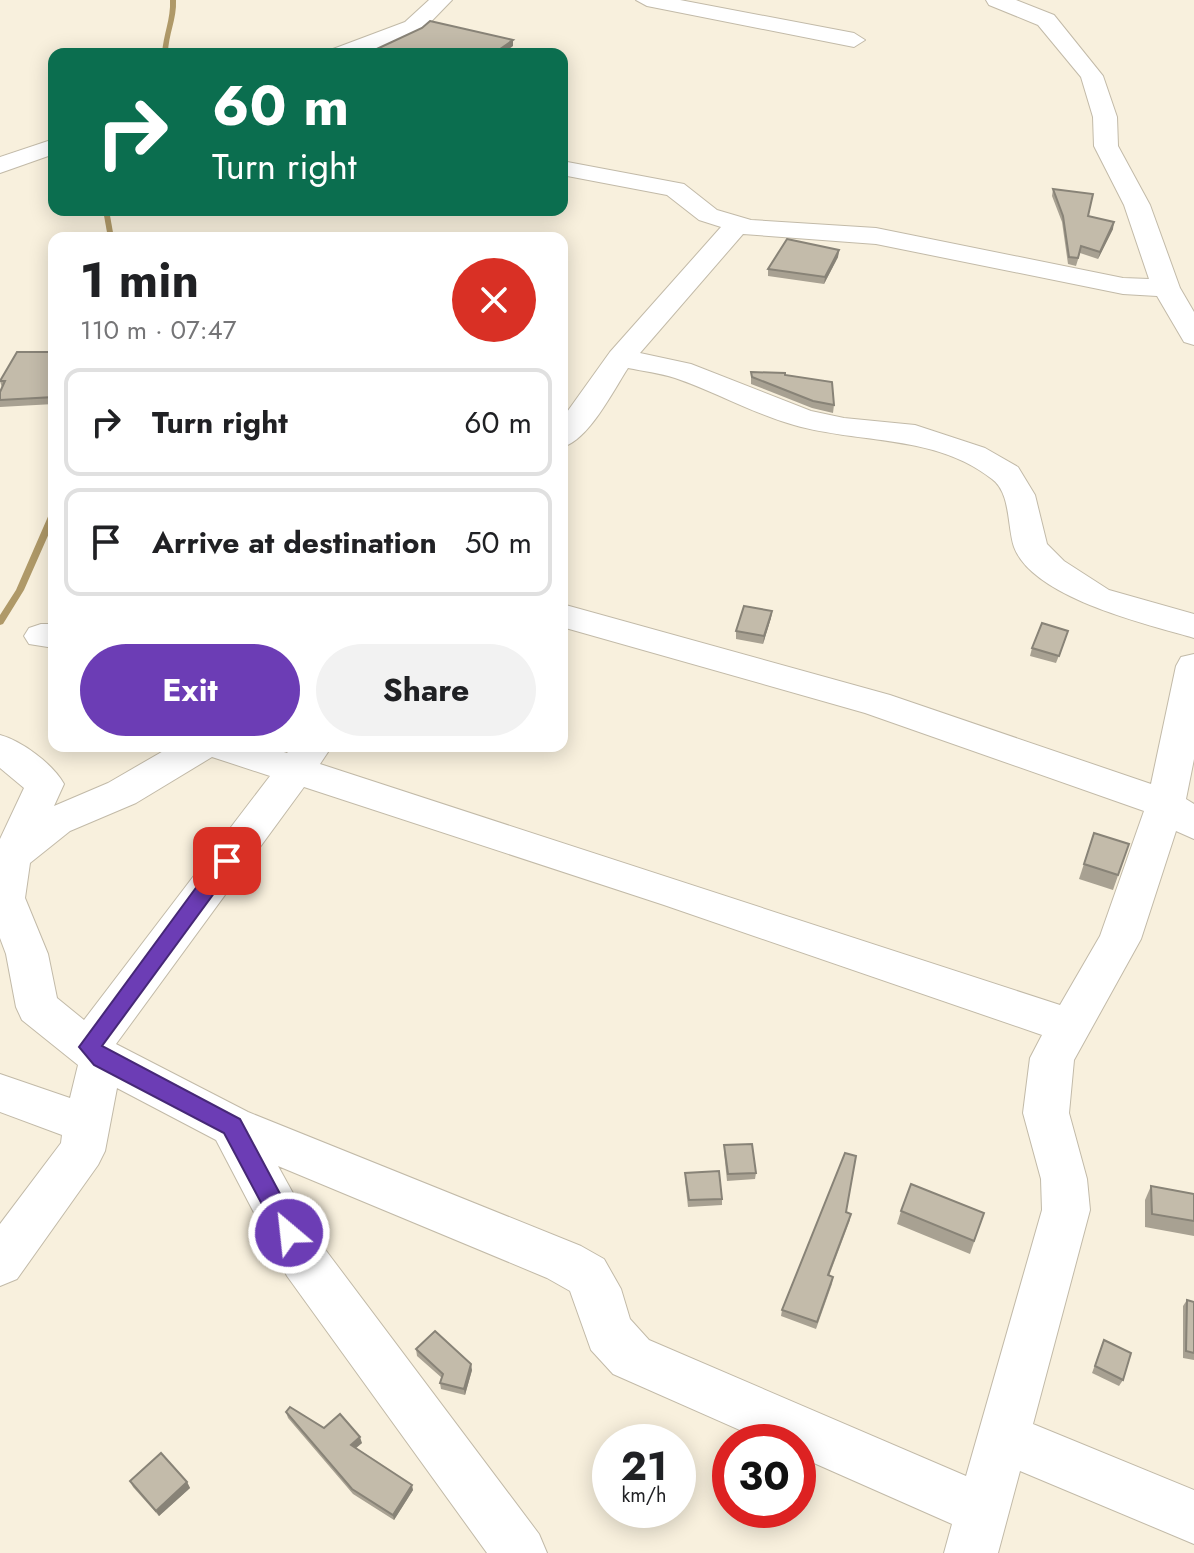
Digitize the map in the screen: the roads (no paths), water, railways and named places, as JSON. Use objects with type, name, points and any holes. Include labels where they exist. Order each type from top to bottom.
[{"type":"street","points":[[357,48],[413,27],[441,0]]},
{"type":"street","points":[[647,0],[854,40]]},
{"type":"street","points":[[997,0],[1046,20],[1092,76],[1105,117],[1106,146],[1137,205],[1166,288],[1194,336]]},
{"type":"street","points":[[0,166],[48,148]]},
{"type":"street","points":[[568,169],[675,189],[708,215],[771,231],[876,236],[1123,286],[1166,288]]},
{"type":"street","points":[[568,431],[620,358],[738,224]]},
{"type":"street","points":[[620,358],[681,370],[802,418],[915,434],[974,455],[1007,474],[1019,495],[1031,548],[1052,569],[1097,598],[1194,626]]},
{"type":"street","points":[[568,617],[877,704],[1180,814]]},
{"type":"street","points":[[0,748],[45,784],[11,858],[5,898],[27,954],[37,1007],[95,1053],[232,1126],[564,1262],[587,1275],[596,1289],[609,1333],[631,1357],[977,1531],[1066,1210],[1064,1179],[1046,1113],[1052,1058],[1120,939],[1180,814],[1194,666]]},
{"type":"street","points":[[11,858],[56,821],[122,793],[191,752]]},
{"type":"street","points":[[262,752],[303,758],[678,894],[1071,1027]]},
{"type":"street","points":[[0,1263],[82,1151],[95,1053],[303,758]]},
{"type":"street","points":[[0,1093],[87,1124]]},
{"type":"street","points":[[232,1126],[304,1260],[520,1553]]},
{"type":"street","points":[[1003,1438],[1194,1517]]},
{"type":"waterway","points":[[165,48],[173,0]]},
{"type":"waterway","points":[[107,216],[110,232]]},
{"type":"waterway","points":[[0,622],[20,590],[48,526]]}]
